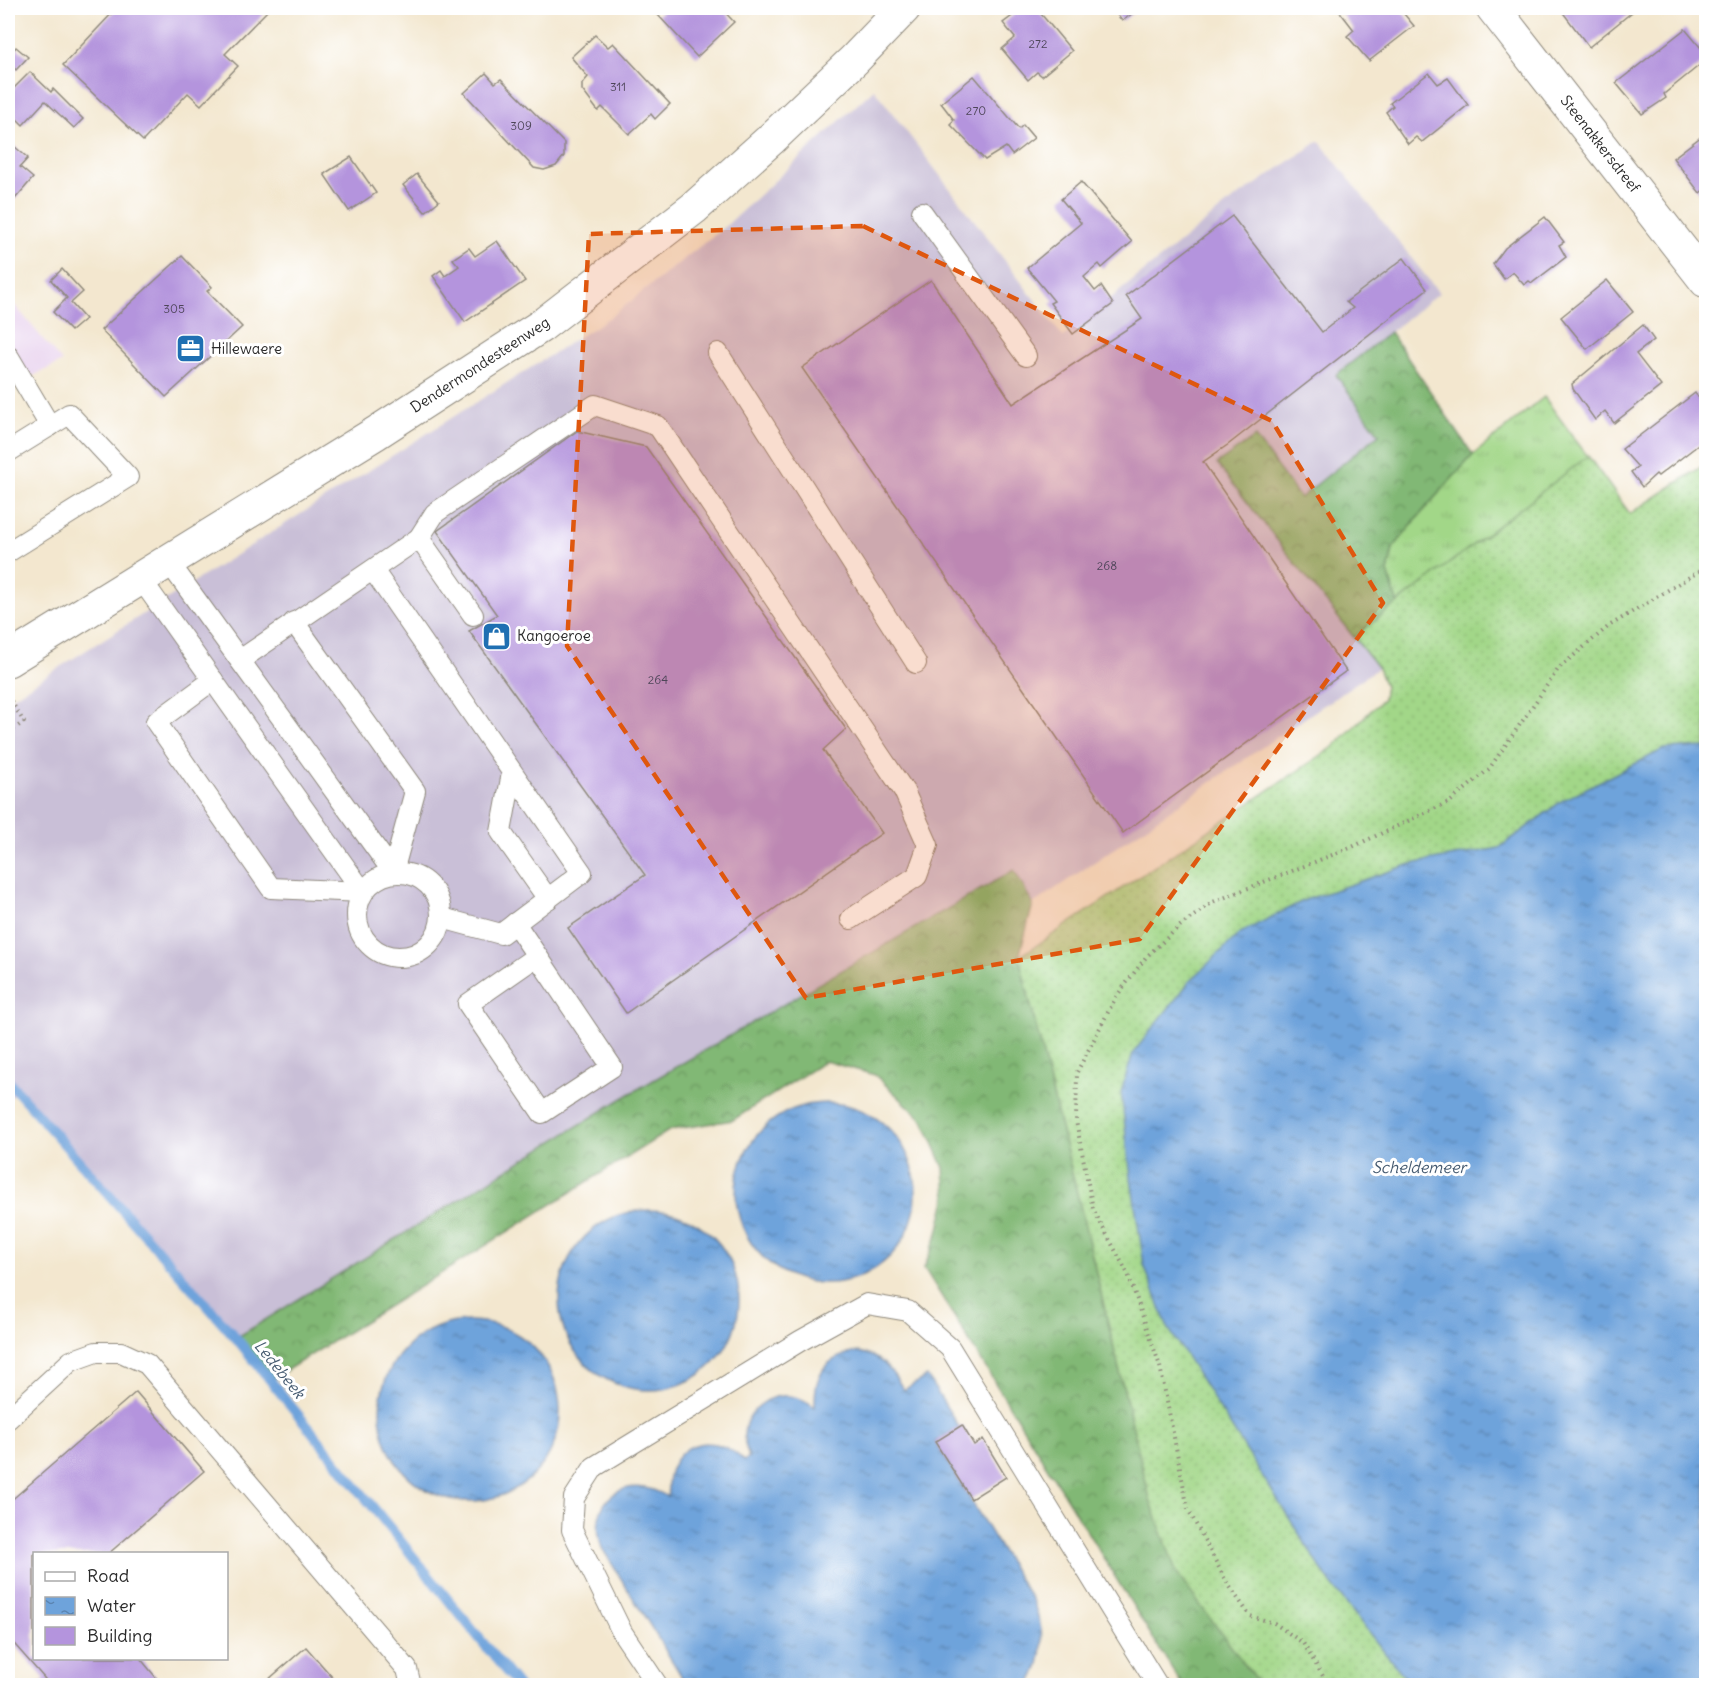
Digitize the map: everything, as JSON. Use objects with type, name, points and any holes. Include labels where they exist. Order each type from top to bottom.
[{"type":"main road","name":"Dendermondesteenweg","points":[[8,660],[376,433],[541,326],[694,208],[854,60],[904,8]]},
{"type":"main road","name":"Steenakkersdreef","points":[[1493,8],[1707,281]]},
{"type":"lane","points":[[922,212],[1026,356]]},
{"type":"lane","points":[[718,353],[916,663]]},
{"type":"lane","points":[[9,357],[50,426]]},
{"type":"lane","points":[[240,660],[419,538],[435,513],[595,405],[658,426],[904,791],[928,845],[917,876],[851,919]]},
{"type":"lane","points":[[8,452],[69,414],[128,477],[8,552]]},
{"type":"lane","points":[[419,538],[473,615]]},
{"type":"lane","points":[[168,561],[393,872]]},
{"type":"lane","points":[[373,570],[582,873],[501,934],[442,918]]},
{"type":"lane","points":[[141,579],[363,892]]},
{"type":"lane","points":[[294,622],[414,791],[393,872]]},
{"type":"lane","points":[[213,680],[156,722],[271,888],[363,892]]},
{"type":"lane","points":[[512,773],[501,832],[548,899]]},
{"type":"lane","points":[[393,872],[406,872],[418,876],[429,884],[441,905],[442,918],[438,932],[430,944],[406,957],[385,955],[368,944],[360,932],[356,919],[357,905],[363,892],[371,882],[393,872]]},
{"type":"lane","points":[[515,923],[612,1067],[542,1113],[468,1004],[537,956]]},
{"type":"lane","points":[[658,1686],[622,1632],[572,1530],[574,1498],[594,1467],[801,1341],[867,1304],[908,1311],[950,1348],[1158,1686]]},
{"type":"lane","points":[[8,1419],[71,1360],[96,1352],[121,1352],[147,1364],[407,1669],[411,1686]]},
{"type":"path","points":[[1329,1686],[1303,1643],[1274,1623],[1250,1616],[1226,1581],[1188,1509],[1160,1366],[1128,1274],[1093,1209],[1076,1122],[1077,1072],[1116,997],[1146,957],[1180,926],[1213,902],[1350,848],[1451,801],[1489,769],[1559,668],[1609,626],[1707,567]]},
{"type":"path","points":[[8,696],[24,722],[8,733]]},
{"type":"highlighted area","points":[[863,226],[1272,421],[1383,603],[1140,939],[806,998],[567,646],[589,234]]},
{"type":"shaded area","points":[[874,89],[1063,337],[1230,202],[1319,141],[1439,293],[1336,375],[1379,434],[1299,498],[1255,437],[1217,464],[1378,668],[1033,904],[1013,871],[621,1099],[236,1338],[18,1092],[8,1099],[8,700],[612,316],[728,224]]},
{"type":"shaded area","points":[[8,297],[62,362],[8,388]]},
{"type":"green space","points":[[1390,332],[1473,455],[1393,548],[1388,572],[1410,646],[1383,699],[1385,686],[1378,668],[1217,464],[1255,437],[1300,498],[1379,434],[1336,375]]},
{"type":"green space","points":[[1544,397],[1630,514],[1706,464],[1706,592],[1410,646],[1388,572],[1393,548],[1473,455]]},
{"type":"green space","name":"Scheldemeer","points":[[1588,456],[1630,514],[1706,464],[1706,1685],[1260,1685],[1177,1574],[1150,1499],[1019,957],[1332,748],[1383,699],[1385,686],[1378,668],[1354,637]]},
{"type":"green space","points":[[1014,870],[1033,904],[1019,957],[1150,1499],[1177,1574],[1260,1685],[1182,1685],[924,1268],[938,1233],[946,1199],[944,1168],[923,1120],[875,1075],[825,1061],[733,1120],[670,1130],[271,1380],[236,1338],[621,1099]]},
{"type":"water","name":"Scheldemeer","points":[[1706,747],[1706,1685],[1413,1685],[1399,1671],[1331,1584],[1167,1326],[1144,1265],[1131,1178],[1121,1092],[1133,1053],[1190,981],[1240,933],[1305,900],[1411,864],[1499,848],[1563,800],[1664,749]]},
{"type":"water","points":[[826,1103],[860,1110],[876,1118],[890,1129],[901,1143],[909,1159],[916,1193],[909,1227],[901,1243],[890,1257],[876,1268],[860,1276],[826,1283],[792,1276],[776,1268],[762,1257],[751,1243],[743,1227],[736,1193],[743,1159],[751,1143],[762,1129],[776,1118],[792,1110]]},
{"type":"water","points":[[649,1210],[683,1217],[699,1225],[713,1236],[724,1250],[732,1266],[739,1300],[732,1334],[724,1350],[713,1364],[699,1375],[683,1383],[649,1390],[615,1383],[599,1375],[585,1364],[574,1350],[566,1334],[559,1300],[566,1266],[574,1250],[585,1236],[599,1225],[615,1217]]},
{"type":"water","points":[[470,1321],[504,1328],[520,1336],[534,1347],[545,1361],[553,1377],[560,1411],[553,1445],[545,1461],[534,1475],[520,1486],[504,1494],[470,1501],[436,1494],[420,1486],[406,1475],[395,1461],[387,1445],[380,1411],[387,1377],[395,1361],[406,1347],[420,1336],[436,1328]]},
{"type":"water","points":[[858,1352],[874,1357],[886,1365],[904,1390],[927,1376],[959,1427],[935,1442],[1032,1600],[1040,1622],[1041,1654],[1039,1665],[1029,1686],[687,1685],[602,1548],[598,1531],[600,1516],[605,1504],[613,1495],[624,1489],[637,1487],[668,1497],[668,1479],[671,1469],[677,1458],[694,1445],[704,1443],[725,1447],[744,1461],[749,1458],[744,1438],[745,1426],[760,1405],[776,1397],[785,1396],[800,1398],[815,1407],[817,1385],[823,1369],[837,1358]]},
{"type":"building","points":[[117,8],[270,8],[225,54],[238,66],[201,105],[188,93],[143,141],[63,65]]},
{"type":"building","points":[[665,8],[721,8],[734,22],[697,57],[658,15]]},
{"type":"building","points":[[1023,8],[1036,8],[1072,51],[1042,76],[1037,72],[1028,80],[1002,49],[1015,38],[1003,23]]},
{"type":"building","points":[[1112,8],[1140,8],[1122,21]]},
{"type":"building","points":[[1337,8],[1399,8],[1414,26],[1369,61],[1347,36],[1354,30]]},
{"type":"building","points":[[1564,8],[1637,8],[1589,47],[1561,10]]},
{"type":"building","points":[[1685,29],[1706,54],[1706,60],[1664,94],[1666,98],[1642,114],[1616,83]]},
{"type":"building","points":[[595,35],[608,47],[613,43],[670,104],[655,119],[651,114],[629,134],[602,107],[598,111],[582,90],[582,84],[588,77],[571,57]]},
{"type":"building","points":[[16,47],[28,57],[16,70],[8,62],[8,56]]},
{"type":"building","points":[[30,72],[51,92],[53,89],[83,119],[74,128],[45,101],[23,125],[8,110],[8,94]]},
{"type":"building","points":[[486,73],[495,83],[501,79],[564,143],[564,156],[556,166],[544,170],[534,168],[464,93]]},
{"type":"building","points":[[1429,73],[1438,84],[1448,78],[1468,105],[1422,142],[1416,137],[1408,144],[1386,112],[1393,106],[1390,103]]},
{"type":"building","points":[[974,76],[1019,129],[1023,125],[1034,138],[1012,155],[1006,147],[985,160],[950,124],[954,120],[941,103]]},
{"type":"building","points":[[1706,133],[1706,188],[1700,193],[1673,158]]},
{"type":"building","points":[[8,141],[28,158],[20,167],[33,178],[8,207]]},
{"type":"building","points":[[351,157],[376,193],[349,211],[324,174]]},
{"type":"building","points":[[417,174],[439,201],[425,212],[403,185]]},
{"type":"building","points":[[1081,182],[1132,242],[1102,268],[1099,264],[1084,277],[1095,291],[1101,286],[1113,304],[1073,334],[1050,303],[1054,301],[1027,268],[1081,223],[1061,199]]},
{"type":"building","points":[[1232,216],[1322,332],[1353,308],[1346,302],[1404,258],[1427,289],[1203,462],[1346,671],[1123,833],[802,368],[931,280],[1013,404],[1142,319],[1126,296]]},
{"type":"building","points":[[1545,217],[1564,242],[1559,245],[1566,257],[1532,283],[1529,281],[1524,285],[1513,272],[1504,279],[1493,264],[1505,248]]},
{"type":"building","points":[[497,241],[525,281],[465,322],[433,276],[441,270],[445,276],[459,266],[453,259],[469,248],[475,256]]},
{"type":"building","points":[[182,256],[212,287],[207,291],[242,327],[166,397],[101,330]]},
{"type":"building","points":[[62,269],[83,292],[71,303],[85,319],[71,331],[53,312],[67,298],[51,280]]},
{"type":"building","points":[[1607,280],[1633,312],[1587,349],[1561,317]]},
{"type":"building","points":[[1643,325],[1654,340],[1636,354],[1661,386],[1614,423],[1605,411],[1595,420],[1573,389],[1572,384]]},
{"type":"building","points":[[8,369],[16,383],[8,388]]},
{"type":"building","points":[[1695,393],[1706,407],[1706,439],[1658,476],[1656,474],[1642,487],[1631,472],[1638,467],[1622,449]]},
{"type":"building","points":[[577,431],[646,447],[846,729],[823,750],[882,833],[626,1013],[568,928],[645,875],[469,631],[497,615],[437,531]]},
{"type":"building","points":[[136,1392],[204,1471],[110,1552],[33,1552],[33,1660],[142,1660],[163,1686],[41,1686],[40,1684],[45,1679],[8,1639],[8,1503]]},
{"type":"building","points":[[962,1425],[974,1445],[983,1439],[1006,1477],[971,1499],[935,1442]]},
{"type":"building","points":[[306,1647],[340,1686],[261,1686]]},
{"type":"waterway","name":"Ledebeek","points":[[8,1081],[236,1338],[518,1686]]},
{"type":"place","name":"Hillewaere","points":[[190,349]]},
{"type":"place","name":"Kangoeroe","points":[[496,636]]}]
